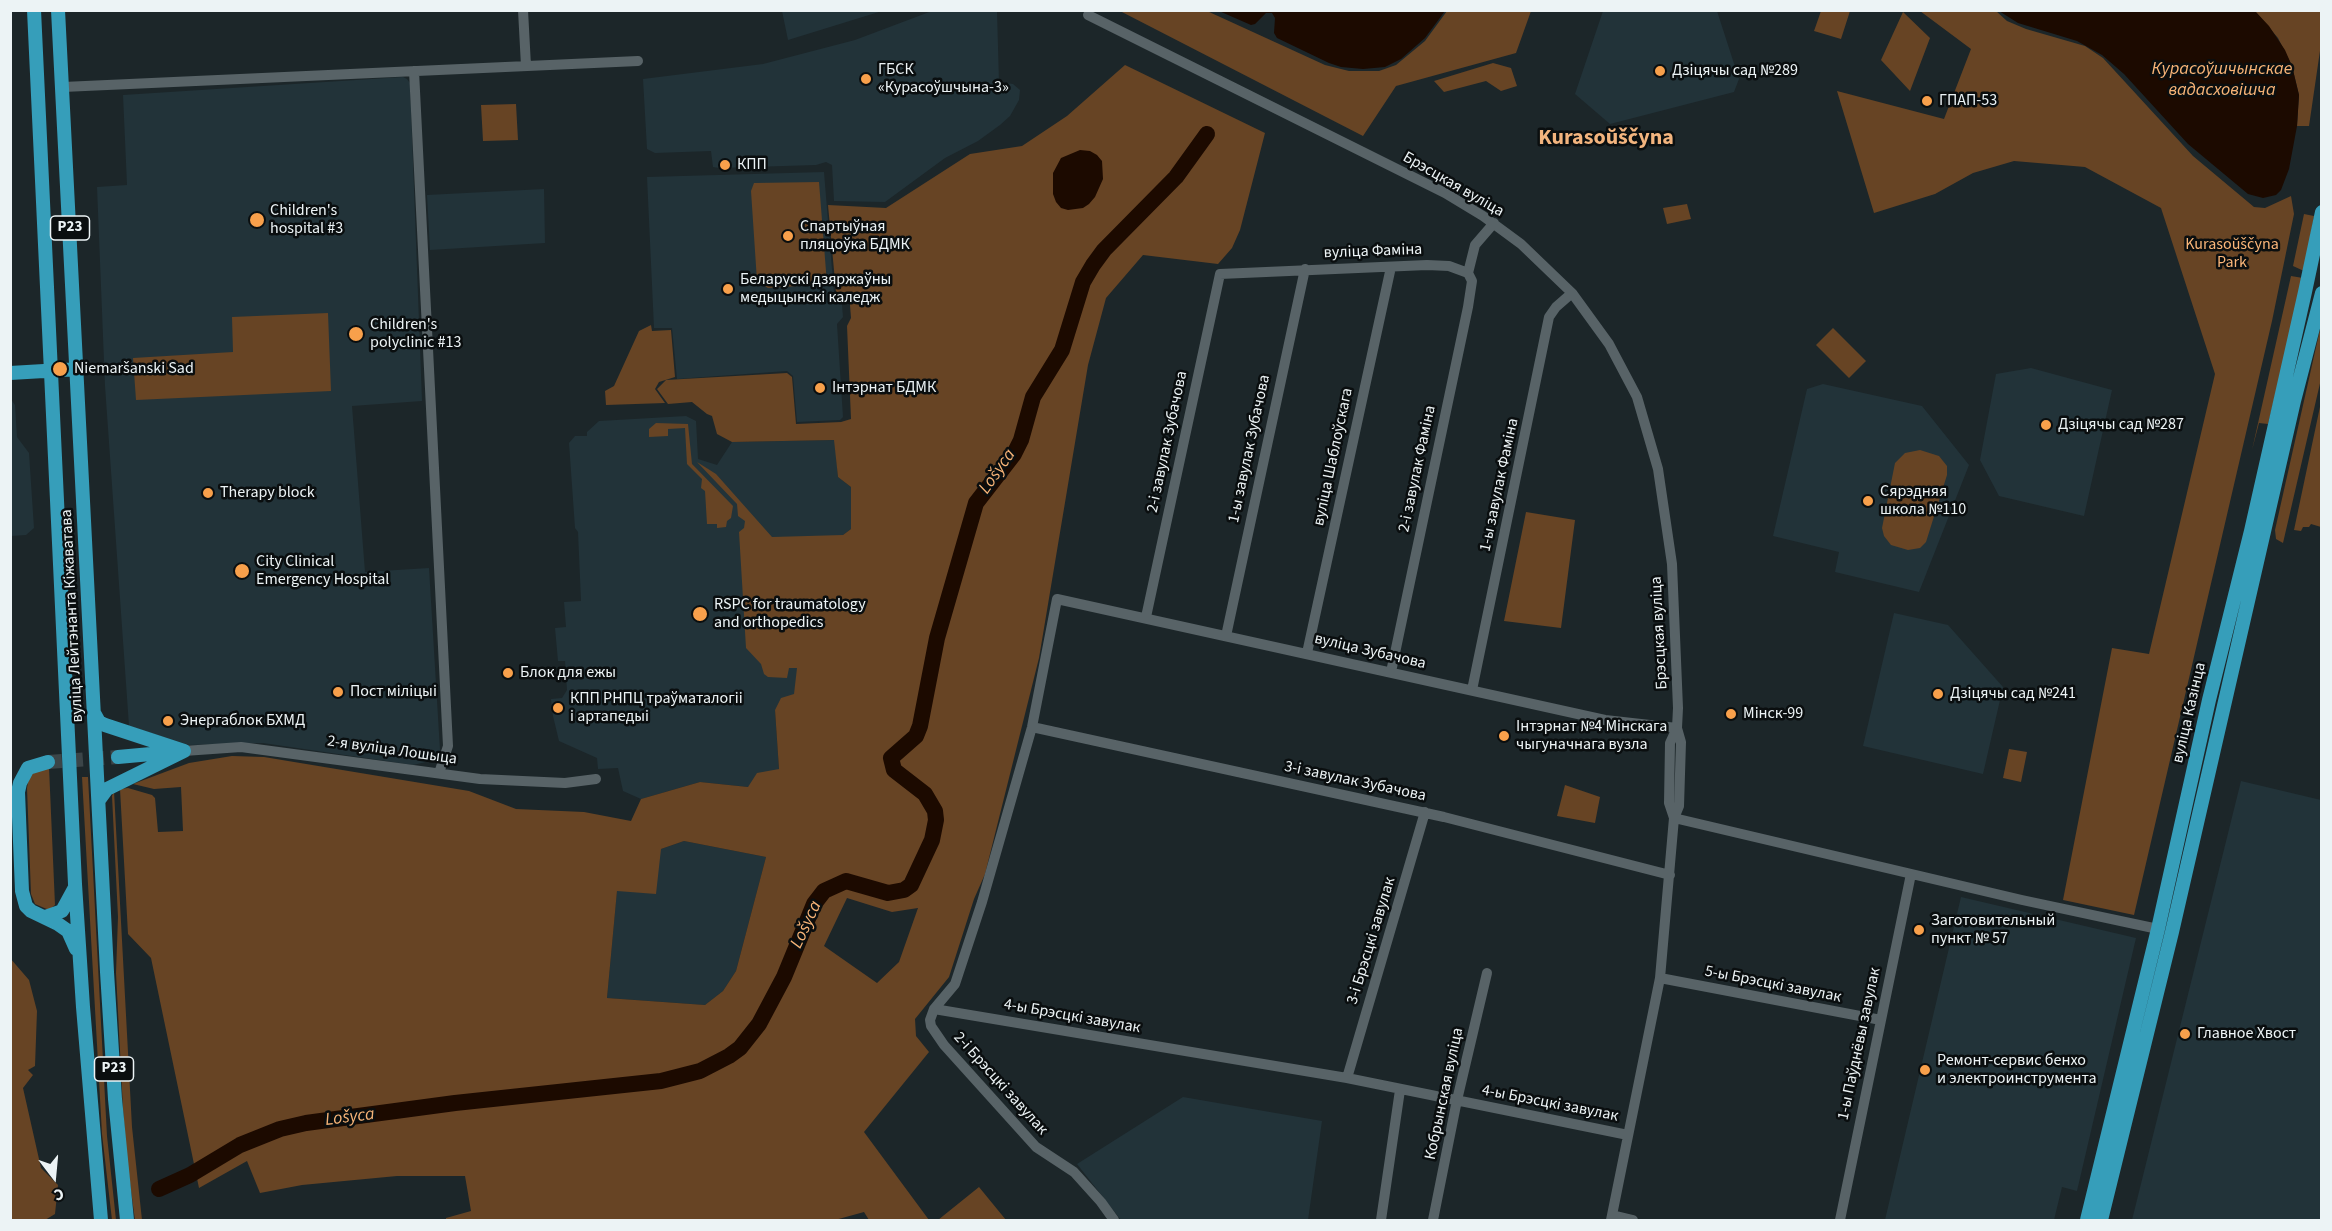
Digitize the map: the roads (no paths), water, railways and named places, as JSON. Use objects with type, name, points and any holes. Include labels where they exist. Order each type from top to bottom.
[{"type":"main road","name":"вуліца Лейтэнанта Кіжаватава","points":[[34,10],[75,884],[101,1221]]},
{"type":"main road","name":"вуліца Лейтэнанта Кіжаватава","points":[[58,10],[115,1099],[127,1221]]},
{"type":"main road","points":[[41,147],[44,153],[54,154],[60,151],[65,143]]},
{"type":"main road","name":"вуліца Казінца","points":[[2087,1221],[2172,932],[2213,758],[2322,212]]},
{"type":"main road","points":[[2306,292],[2313,290],[2321,295]]},
{"type":"main road","name":"вуліца Казінца","points":[[2101,1221],[2158,929],[2197,754],[2254,550],[2321,295]]},
{"type":"main road","points":[[10,373],[78,369]]},
{"type":"main road","points":[[94,713],[99,723],[184,751]]},
{"type":"main road","points":[[118,757],[184,751]]},
{"type":"main road","points":[[99,800],[107,789],[184,751]]},
{"type":"main road","points":[[2197,754],[2213,758]]},
{"type":"main road","points":[[48,762],[28,768],[22,776],[18,792],[24,899],[31,911],[68,931],[73,939],[80,963]]},
{"type":"main road","points":[[45,917],[62,910],[75,884]]},
{"type":"main road","points":[[2158,929],[2172,932]]},
{"type":"street","points":[[523,10],[526,66]]},
{"type":"street","name":"Брэсцкая вуліца","points":[[1088,15],[1444,193],[1494,223],[1521,244],[1572,293],[1609,344],[1637,397],[1658,469],[1672,564],[1678,708],[1677,728],[1670,743],[1669,803],[1674,818],[1660,978],[1611,1218]]},
{"type":"street","points":[[63,87],[638,61]]},
{"type":"street","points":[[414,71],[448,746],[439,773]]},
{"type":"street","points":[[1468,273],[1474,245],[1494,223]]},
{"type":"street","name":"вуліца Фаміна","points":[[1220,274],[1427,265],[1449,266],[1468,273]]},
{"type":"street","name":"вуліца Шаблоўскага","points":[[1307,654],[1391,267]]},
{"type":"street","name":"1-ы завулак Зубачова","points":[[1226,636],[1305,269]]},
{"type":"street","name":"2-і завулак Фаміна","points":[[1391,672],[1468,307],[1472,281],[1468,273]]},
{"type":"street","name":"2-і завулак Зубачова","points":[[1146,617],[1220,274]]},
{"type":"street","name":"1-ы завулак Фаміна","points":[[1472,690],[1549,317],[1556,307],[1572,293]]},
{"type":"street","name":"вуліца Зубачова","points":[[1032,727],[1057,599],[1605,720],[1677,728]]},
{"type":"street","points":[[934,1009],[955,984],[982,902],[1032,727]]},
{"type":"street","name":"3-і завулак Зубачова","points":[[1032,727],[1425,812],[1670,875]]},
{"type":"street","name":"2-я вуліца Лошыца","points":[[184,751],[241,747],[262,748],[480,779],[565,783],[596,779]]},
{"type":"street","name":"3-і Брэсцкі завулак","points":[[1347,1078],[1425,812]]},
{"type":"street","points":[[1674,818],[2158,929]]},
{"type":"street","name":"1-ы Паўднёвы завулак","points":[[1840,1221],[1911,874]]},
{"type":"street","name":"Кобрынская вуліца","points":[[1433,1221],[1457,1100],[1487,973]]},
{"type":"street","name":"5-ы Брэсцкі завулак","points":[[1660,978],[1881,1020]]},
{"type":"street","name":"4-ы Брэсцкі завулак","points":[[934,1009],[1347,1078],[1628,1135]]},
{"type":"street","name":"2-і Брэсцкі завулак","points":[[934,1009],[930,1020],[931,1026],[944,1045],[1036,1147],[1074,1172],[1101,1202],[1114,1221]]},
{"type":"street","points":[[1381,1221],[1400,1090]]},
{"type":"street","points":[[1611,1218],[1633,1221]]},
{"type":"water","points":[[1219,11],[1445,11],[1425,38],[1401,59],[1385,67],[1363,69],[1341,67],[1329,63],[1277,38],[1274,33],[1275,18],[1272,13],[1266,13],[1251,25]]},
{"type":"water","name":"Курасоўшчынскае вадасховішча","points":[[1999,11],[2255,11],[2269,26],[2285,50],[2292,66],[2299,95],[2297,126],[2289,169],[2281,190],[2276,195],[2263,198],[2248,194],[2188,144],[2124,74],[2102,55],[2077,41],[2018,23]]},
{"type":"water","points":[[1080,150],[1090,151],[1102,161],[1103,179],[1095,197],[1089,204],[1083,208],[1068,210],[1061,208],[1056,202],[1053,194],[1053,173],[1061,158]]},
{"type":"waterway","name":"Lošyca","points":[[159,1189],[190,1175],[240,1145],[280,1129],[306,1123],[455,1103],[661,1081],[700,1071],[740,1048],[759,1024],[784,977],[814,904],[824,891],[846,881],[888,893],[904,890],[911,885],[932,840],[936,820],[935,811],[925,794],[894,770],[891,758],[916,736],[920,726],[937,638],[976,503],[1014,454],[1021,440],[1033,397],[1062,350],[1083,282],[1093,265],[1104,250],[1176,177],[1207,134]]},
{"type":"tunnel","points":[[48,762],[118,757]]},
{"type":"place","name":"Дзіцячы сад №289","points":[[1660,71]]},
{"type":"place","name":"ГБСК «Курасоўшчына-3»","points":[[866,79]]},
{"type":"place","name":"ГПАП-53","points":[[1927,101]]},
{"type":"place","name":"КПП","points":[[725,165]]},
{"type":"place","name":"Children's hospital #3","points":[[257,220]]},
{"type":"place","name":"Спартыўная пляцоўка БДМК","points":[[788,236]]},
{"type":"place","name":"Беларускі дзяржаўны медыцынскі каледж","points":[[728,289]]},
{"type":"place","name":"Children's polyclinic #13","points":[[356,334]]},
{"type":"place","name":"Niemaršanski Sad","points":[[60,369]]},
{"type":"place","name":"Інтэрнат БДМК","points":[[820,388]]},
{"type":"place","name":"Дзіцячы сад №287","points":[[2046,425]]},
{"type":"place","name":"Therapy block","points":[[208,493]]},
{"type":"place","name":"Сярэдняя школа №110","points":[[1868,501]]},
{"type":"place","name":"City Clinical Emergency Hospital","points":[[242,571]]},
{"type":"place","name":"RSPC for traumatology and orthopedics","points":[[700,614]]},
{"type":"place","name":"Блок для ежы","points":[[508,673]]},
{"type":"place","name":"Пост міліцыі","points":[[338,692]]},
{"type":"place","name":"Дзіцячы сад №241","points":[[1938,694]]},
{"type":"place","name":"КПП РНПЦ траўматалогіі і артапедыі","points":[[558,708]]},
{"type":"place","name":"Мінск-99","points":[[1731,714]]},
{"type":"place","name":"Энергаблок БХМД","points":[[168,721]]},
{"type":"place","name":"Інтэрнат №4 Мінскага чыгуначнага вузла","points":[[1504,736]]},
{"type":"place","name":"Заготовительный пункт № 57","points":[[1919,930]]},
{"type":"place","name":"Главное Хвост","points":[[2185,1034]]},
{"type":"place","name":"Ремонт-сервис бенхо и электроинструмента","points":[[1925,1070]]},
{"type":"district","name":"Kurasoŭščyna","points":[[1606,139]]},
{"type":"park label","name":"Kurasoŭščyna Park","points":[[2232,254]]}]
